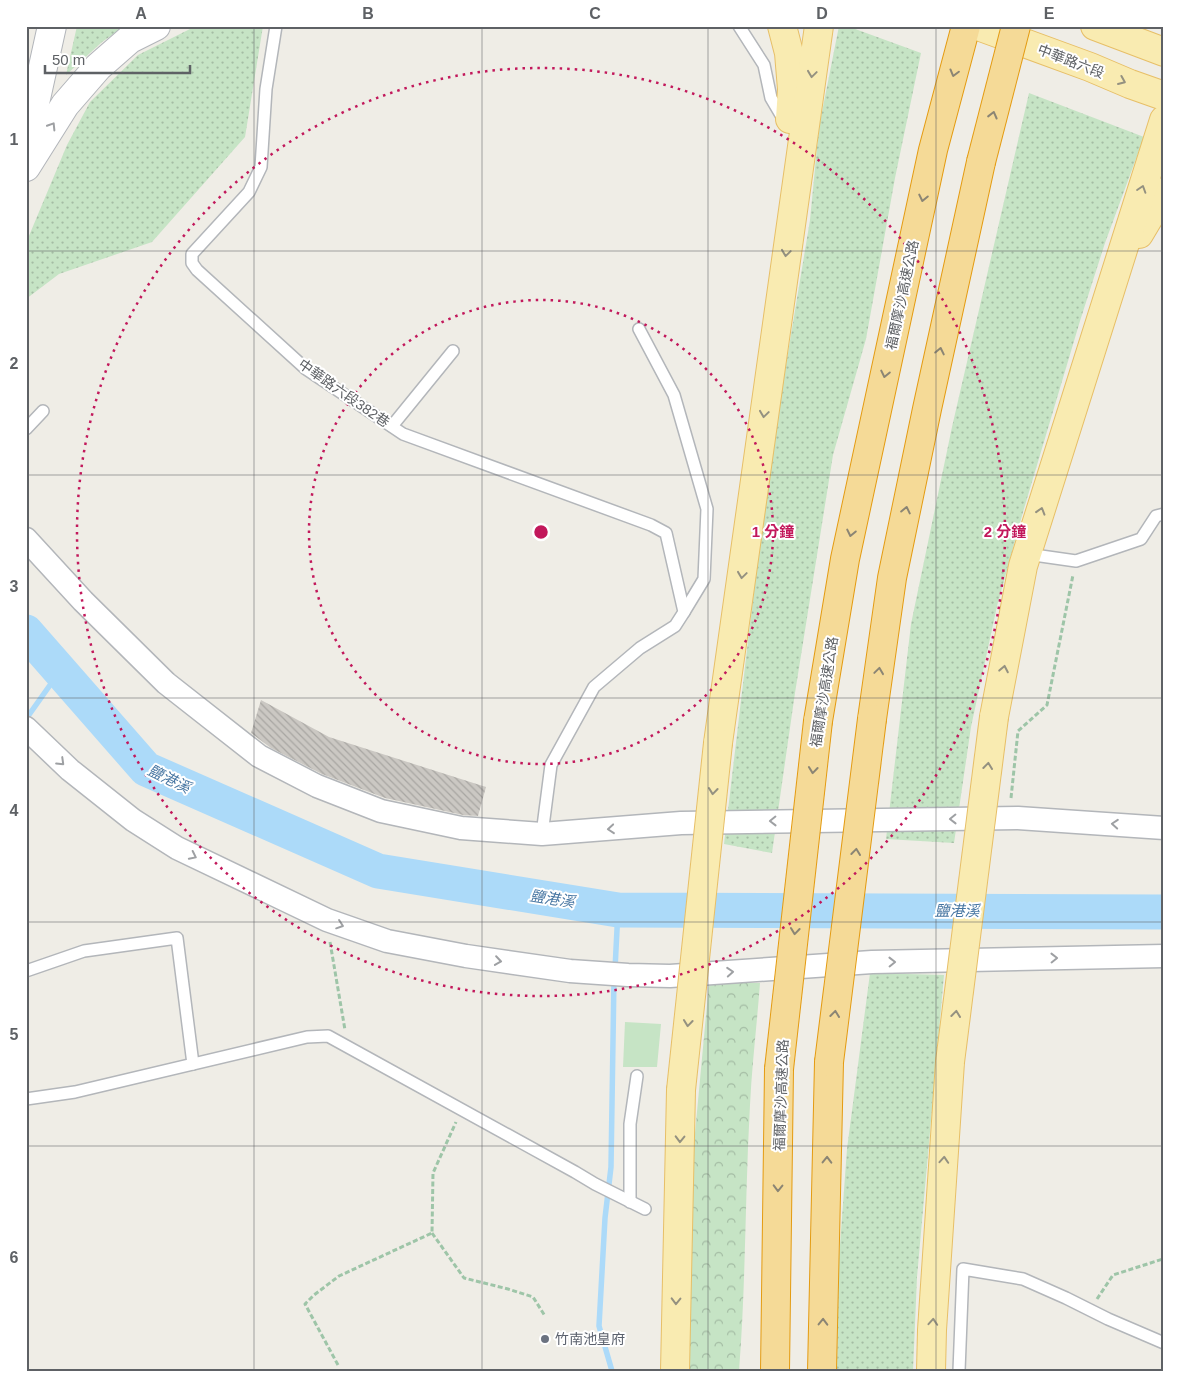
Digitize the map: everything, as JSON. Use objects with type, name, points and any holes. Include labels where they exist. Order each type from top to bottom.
[{"type":"highway","name":"福爾摩沙高速公路","points":[[775,1371],[779,1069],[818,722],[845,559],[933,150],[966,26]]},
{"type":"highway","points":[[822,1371],[829,1062],[872,719],[892,578],[981,162],[1016,26]]},
{"type":"main road","points":[[782,26],[789,53],[792,80],[788,152],[792,215]]},
{"type":"main road","points":[[675,1371],[681,1090],[718,743],[819,26]]},
{"type":"main road","name":"中華路六段","points":[[978,26],[1164,96]]},
{"type":"main road","points":[[1095,26],[1164,52]]},
{"type":"main road","points":[[931,1371],[932,1330],[950,1062],[994,717],[1023,566],[1164,120]]},
{"type":"main road","points":[[1092,346],[1138,236],[1164,192]]},
{"type":"street","points":[[26,144],[52,26]]},
{"type":"street","points":[[26,167],[65,105],[98,67],[130,39],[156,26]]},
{"type":"street","points":[[26,539],[83,601],[166,683],[259,756],[317,786],[380,811],[461,828],[542,834],[681,823],[1018,818],[1164,828]]},
{"type":"street","points":[[26,728],[70,770],[140,825],[177,848],[327,920],[387,941],[466,956],[570,971],[670,976],[872,962],[1164,956]]},
{"type":"lane","name":"中華路六段382巷","points":[[276,26],[266,88],[261,167],[249,192],[192,254],[192,263],[197,270],[306,369],[403,434],[651,525],[666,534],[684,612]]},
{"type":"lane","points":[[739,26],[764,65],[771,98],[789,129]]},
{"type":"lane","points":[[542,834],[551,765],[594,687],[640,648],[675,626],[704,578],[707,509],[674,395],[639,329]]},
{"type":"lane","points":[[392,426],[453,351]]},
{"type":"lane","points":[[26,429],[43,411]]},
{"type":"lane","points":[[1027,554],[1076,561],[1141,539],[1156,516],[1164,514]]},
{"type":"lane","points":[[26,971],[84,951],[177,938],[193,1064]]},
{"type":"lane","points":[[26,1099],[75,1092],[307,1037],[328,1036],[595,1184],[645,1209]]},
{"type":"lane","points":[[630,1202],[630,1124],[637,1076]]},
{"type":"lane","points":[[959,1371],[963,1269],[1023,1279],[1164,1343]]},
{"type":"path","points":[[1010,805],[1018,732],[1047,705],[1076,561]]},
{"type":"path","points":[[327,920],[348,1047]]},
{"type":"path","points":[[462,1110],[433,1174],[432,1233],[464,1278],[508,1288],[533,1297],[545,1316]]},
{"type":"path","points":[[338,1365],[306,1304],[339,1276],[432,1233]]},
{"type":"path","points":[[1089,1309],[1113,1275],[1163,1259]]},
{"type":"green space","points":[[77,26],[125,26],[102,42],[66,75]]},
{"type":"green space","points":[[205,26],[263,26],[245,137],[152,242],[59,274],[26,299],[26,243],[67,145],[90,102],[138,55],[190,29]]},
{"type":"green space","points":[[839,26],[847,26],[921,53],[895,178],[866,339],[833,455],[795,693],[772,853],[724,844],[760,540],[781,395],[810,220],[819,127]]},
{"type":"green space","points":[[1029,93],[1144,137],[1105,243],[1080,321],[997,606],[971,727],[954,843],[886,839],[911,624],[952,427]]},
{"type":"green space","points":[[870,973],[944,975],[917,1277],[913,1371],[837,1371],[839,1259],[847,1149]]},
{"type":"green space","points":[[709,983],[760,983],[750,1105],[739,1371],[685,1371],[691,1176]]},
{"type":"green space","points":[[625,1022],[661,1024],[657,1067],[623,1067]]},
{"type":"building","points":[[261,700],[329,737],[486,787],[478,816],[463,815],[385,798],[322,774],[271,748],[251,733]]},
{"type":"waterway","name":"鹽港溪","points":[[26,632],[146,769],[378,871],[618,910],[1164,912]]},
{"type":"waterway","points":[[26,719],[60,671]]},
{"type":"waterway","points":[[615,969],[618,910]]},
{"type":"waterway","points":[[612,1371],[599,1326],[605,1218],[611,1167],[614,978]]},
{"type":"place","name":"竹南池皇府","points":[[545,1339]]}]
